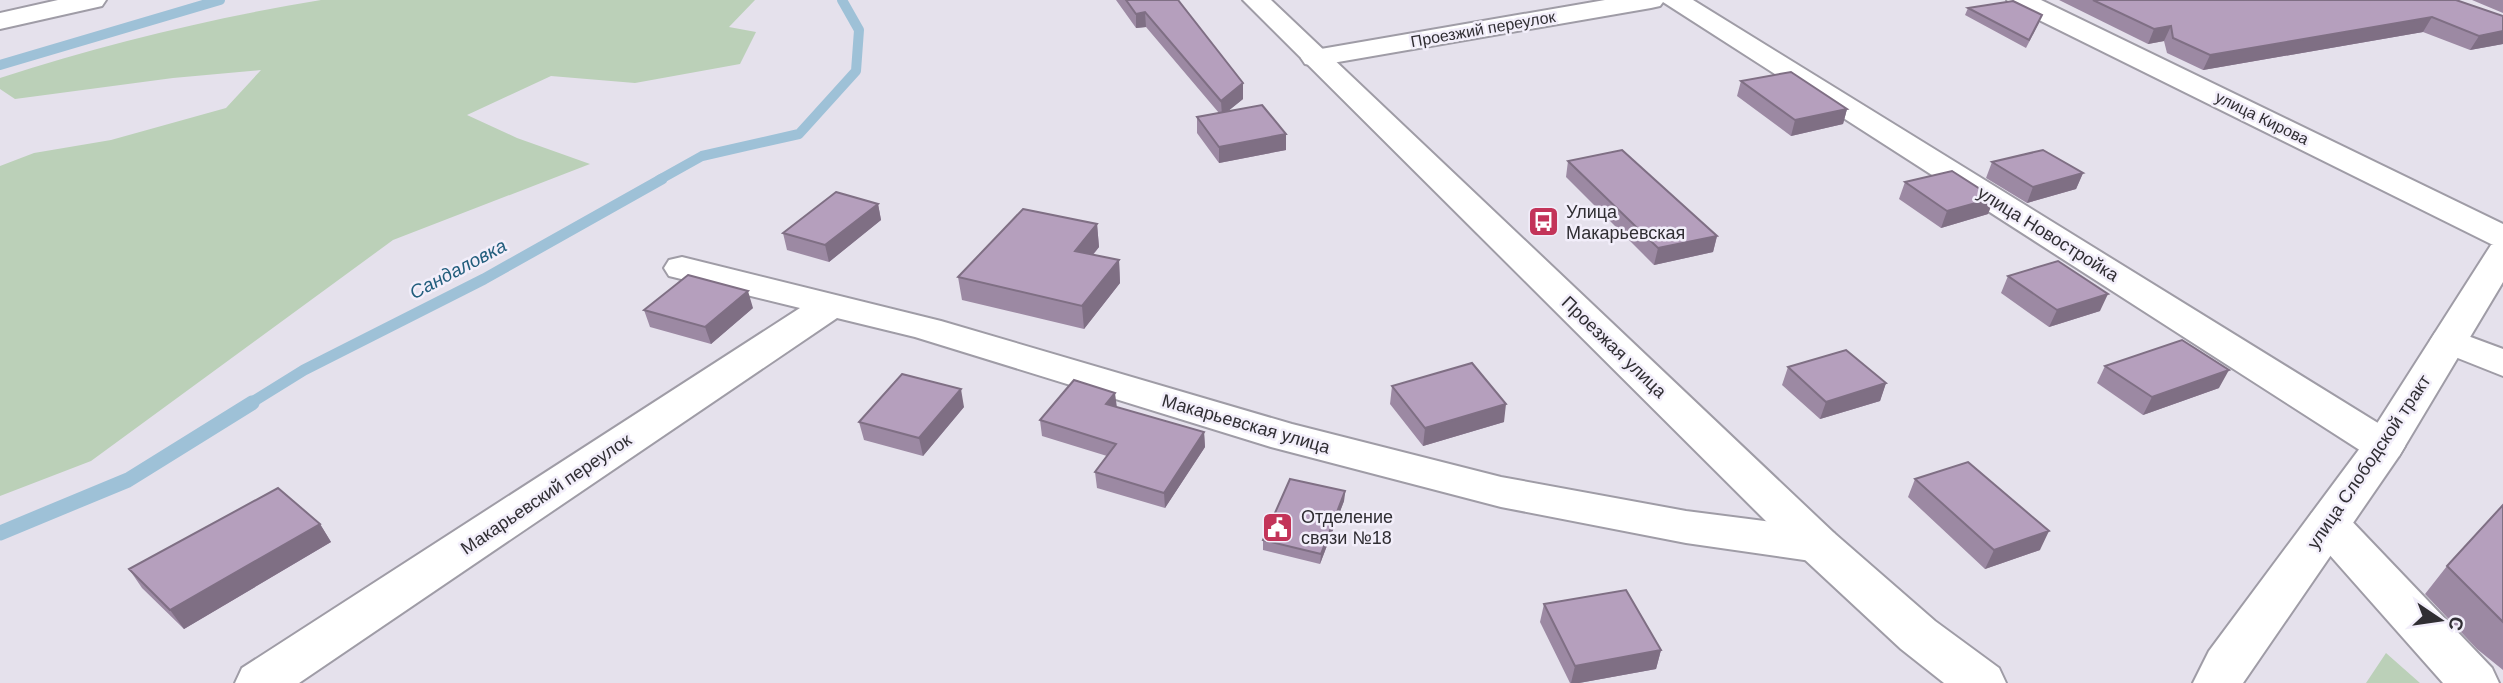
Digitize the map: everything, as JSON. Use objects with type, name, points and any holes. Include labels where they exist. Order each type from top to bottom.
[{"type":"street","points":[[0,22],[93,0]]},
{"type":"street","name":"Проезжая улица","points":[[1256,0],[1818,545],[1918,635],[1981,683]]},
{"type":"street","name":"Проезжий переулок","points":[[1315,58],[1651,0]]},
{"type":"street","name":"улица Новостройка","points":[[1675,0],[2384,446]]},
{"type":"street","name":"улица Кирова","points":[[2020,0],[2503,236]]},
{"type":"street","name":"улица Слободской тракт","points":[[2222,674],[2384,446],[2503,252]]},
{"type":"street","name":"Макарьевская улица","points":[[682,268],[928,329],[1286,437],[1501,492],[1686,527],[1818,545]]},
{"type":"street","name":"Макарьевский переулок","points":[[260,683],[831,305]]},
{"type":"street","points":[[2449,341],[2503,364]]},
{"type":"street","points":[[2328,524],[2474,683]]},
{"type":"green space","points":[[321,0],[755,0],[729,27],[756,32],[740,64],[635,83],[551,76],[467,115],[517,138],[590,164],[393,240],[91,461],[0,496],[0,166],[34,153],[111,140],[226,108],[261,70],[173,78],[15,99],[0,89],[0,78],[159,33]]},
{"type":"green space","points":[[2386,653],[2420,683],[2366,683]]},
{"type":"building","points":[[1126,0],[1178,0],[1243,83],[1221,101],[1145,12],[1136,14]]},
{"type":"building","points":[[2093,0],[2456,0],[2503,16],[2503,31],[2479,36],[2432,17],[2210,55],[2173,38],[2171,26],[2154,29]]},
{"type":"building","points":[[2013,1],[2042,15],[2029,40],[1968,8]]},
{"type":"building","points":[[1791,72],[1847,109],[1795,120],[1741,81]]},
{"type":"building","points":[[1262,105],[1286,134],[1219,147],[1197,117]]},
{"type":"building","points":[[1622,150],[1717,236],[1658,248],[1568,161]]},
{"type":"building","points":[[2043,150],[2083,173],[2033,187],[1992,162]]},
{"type":"building","points":[[1952,171],[1994,198],[1947,211],[1905,182]]},
{"type":"building","points":[[836,192],[878,204],[825,245],[783,233]]},
{"type":"building","points":[[1023,209],[1097,224],[1075,251],[1119,260],[1082,306],[958,277]]},
{"type":"building","points":[[2058,261],[2108,294],[2057,310],[2008,276]]},
{"type":"building","points":[[688,275],[748,291],[705,327],[644,310]]},
{"type":"building","points":[[2182,340],[2229,370],[2152,397],[2105,366]]},
{"type":"building","points":[[1846,350],[1886,383],[1826,402],[1788,367]]},
{"type":"building","points":[[1472,363],[1506,404],[1425,428],[1392,386]]},
{"type":"building","points":[[902,374],[961,389],[919,438],[859,422]]},
{"type":"building","points":[[1074,380],[1115,393],[1106,404],[1204,432],[1164,493],[1095,472],[1116,444],[1040,420]]},
{"type":"building","points":[[1968,462],[2049,531],[1994,550],[1915,479]]},
{"type":"building","points":[[1290,479],[1345,491],[1321,554],[1263,540]]},
{"type":"building","points":[[278,488],[320,524],[170,610],[129,569]]},
{"type":"building","points":[[2503,505],[2503,622],[2447,566]]},
{"type":"building","points":[[1626,590],[1661,650],[1575,666],[1544,604]]},
{"type":"waterway","points":[[0,65],[220,0]]},
{"type":"waterway","name":"Сандаловка","points":[[659,180],[702,156],[799,134],[856,71],[859,30],[842,0]]},
{"type":"waterway","name":"Сандаловка","points":[[249,404],[304,370],[484,279],[662,179]]},
{"type":"waterway","name":"Сандаловка","points":[[0,533],[128,480],[252,403]]},
{"type":"place","name":"Улица Макарьевская","points":[[1543,222]]},
{"type":"place","name":"Отделение связи №18","points":[[1278,527]]}]
